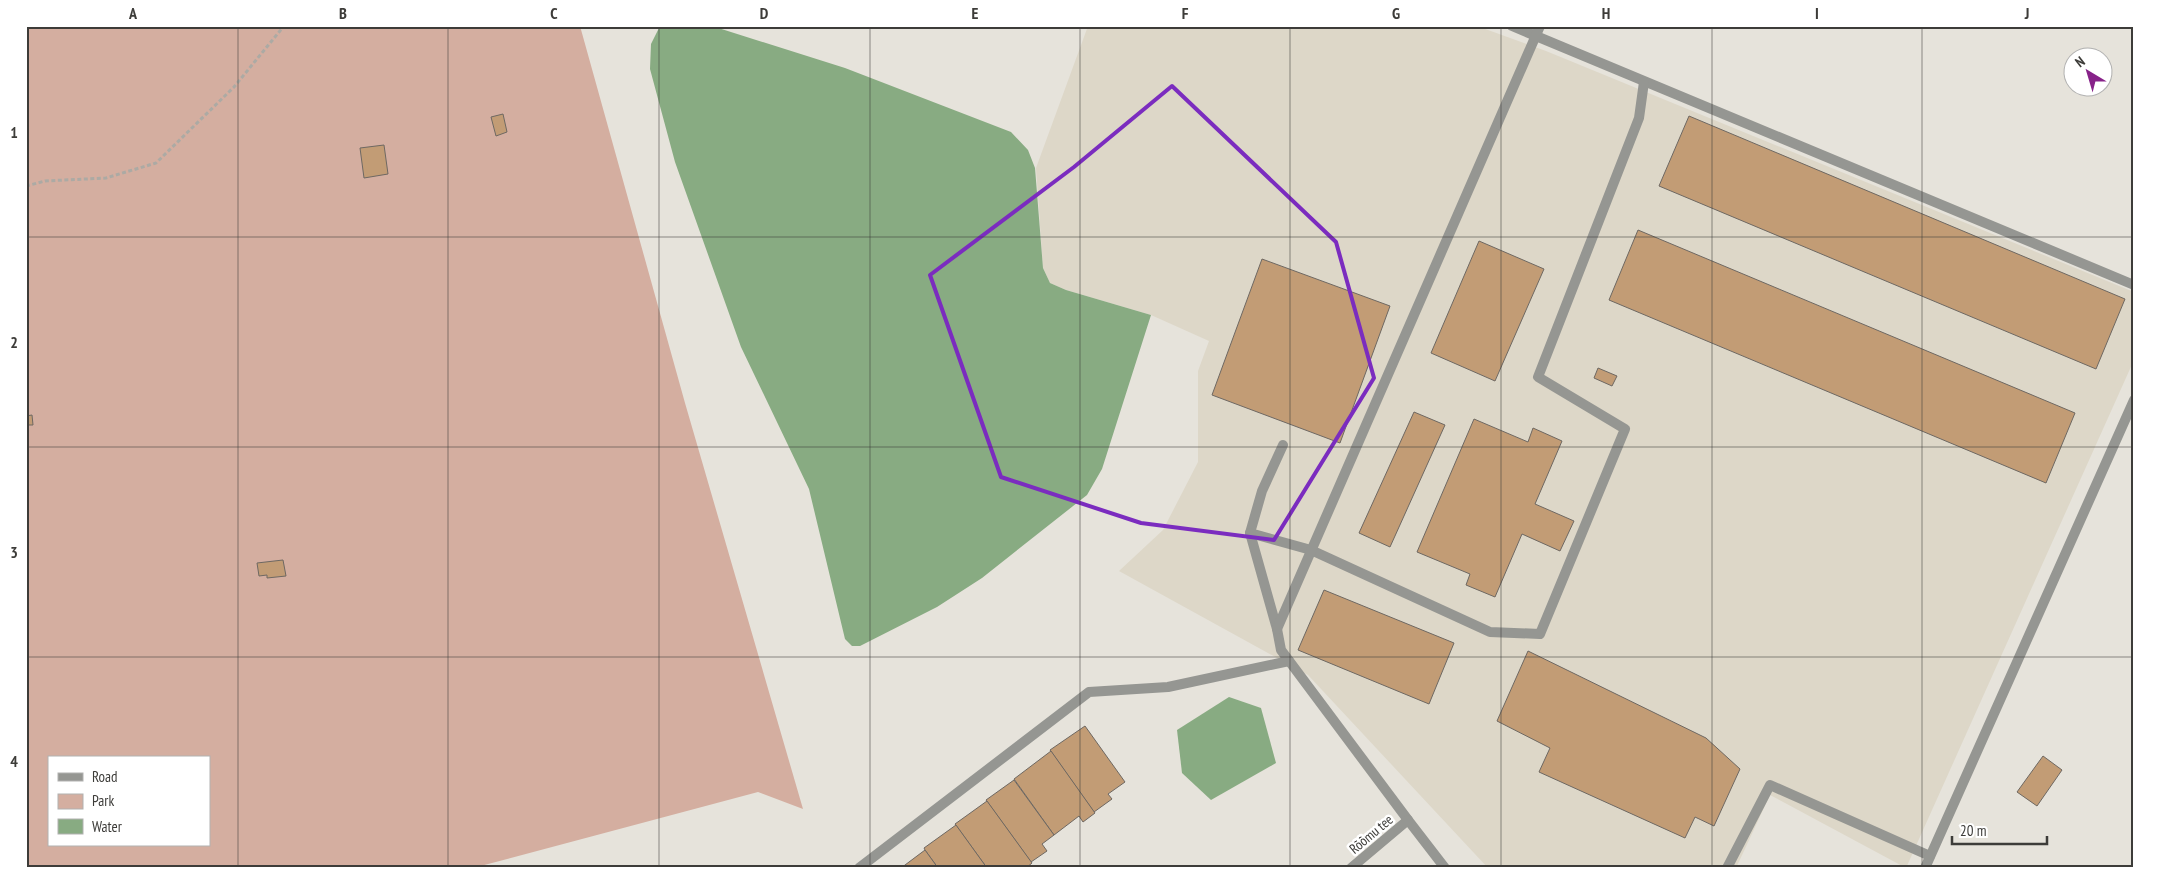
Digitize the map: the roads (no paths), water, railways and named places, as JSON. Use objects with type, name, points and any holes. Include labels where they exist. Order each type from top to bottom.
[{"type":"street","points":[[1512,26],[1538,31],[1644,82],[2134,285]]},
{"type":"street","points":[[1277,629],[1538,31]]},
{"type":"street","points":[[1250,533],[1311,550],[1490,632],[1540,634],[1626,429],[1538,377],[1639,118],[1644,82]]},
{"type":"street","points":[[1925,868],[2134,400]]},
{"type":"street","points":[[1283,445],[1262,491],[1250,533],[1277,629],[1281,650],[1408,820]]},
{"type":"street","points":[[859,868],[1089,692],[1168,688],[1289,661]]},
{"type":"street","points":[[1727,868],[1770,785],[1930,856]]},
{"type":"street","name":"Rõõmu tee","points":[[1351,868],[1408,820],[1445,868]]},
{"type":"water","points":[[660,26],[712,26],[845,68],[1011,132],[1028,150],[1035,168],[1043,268],[1050,283],[1066,290],[1151,315],[1102,469],[1087,495],[982,578],[937,607],[860,646],[852,646],[845,639],[809,489],[741,347],[675,162],[650,69],[651,44]]},
{"type":"water","points":[[1229,697],[1261,708],[1276,763],[1211,800],[1182,773],[1177,730]]}]
